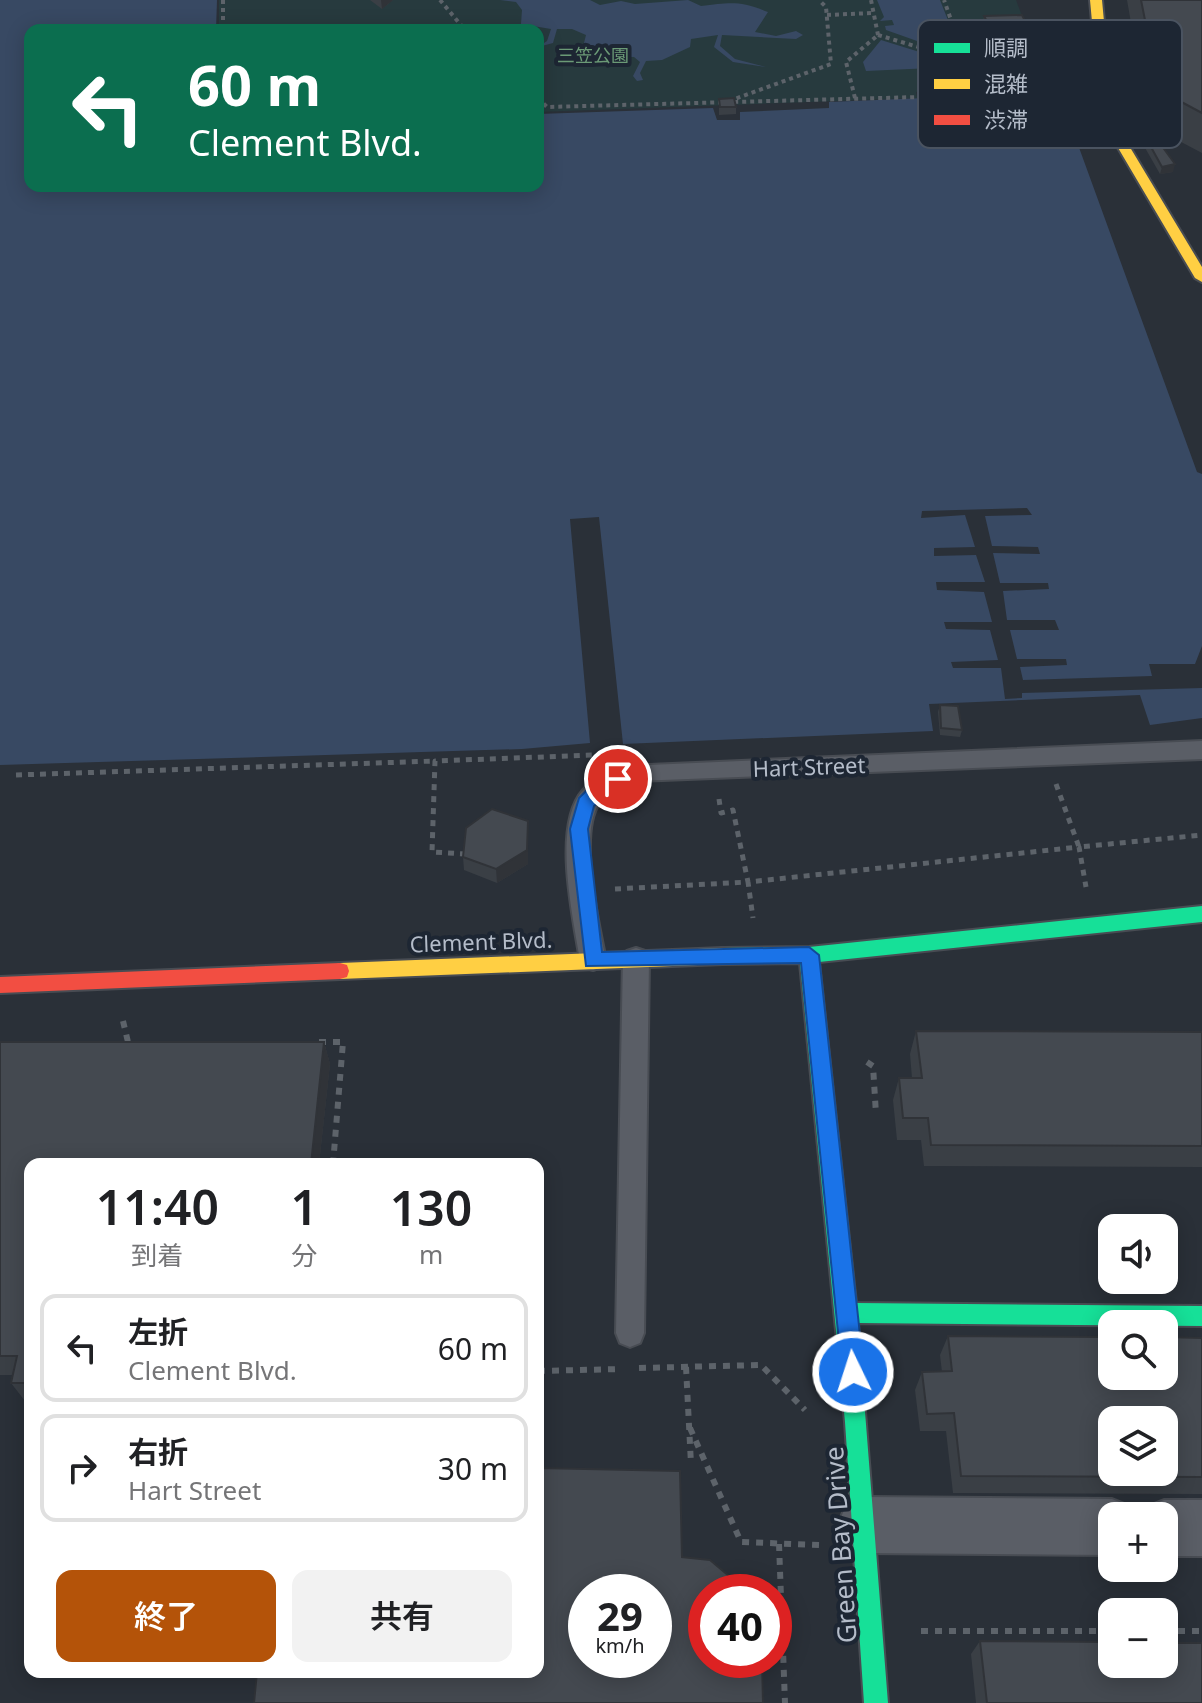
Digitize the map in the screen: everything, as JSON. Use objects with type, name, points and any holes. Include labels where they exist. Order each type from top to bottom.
[{"type":"street","points":[[1096,0],[1098,20]]},
{"type":"street","points":[[1124,148],[1202,278]]},
{"type":"street","name":"Clement Blvd.","points":[[0,985],[636,958],[809,955],[1202,914]]},
{"type":"street","name":"Green Bay Drive","points":[[809,955],[848,1313],[841,1537],[876,1703]]},
{"type":"street","points":[[848,1313],[1202,1316]]},
{"type":"street","points":[[841,1537],[1098,1528]]},
{"type":"street","points":[[1178,1528],[1202,1528]]},
{"type":"lane","name":"Hart Street","points":[[593,960],[579,829],[586,803],[602,786],[634,772],[1202,750]]},
{"type":"lane","points":[[630,1333],[636,958]]},
{"type":"path","points":[[223,0],[223,24]]},
{"type":"path","points":[[440,0],[460,24]]},
{"type":"path","points":[[729,101],[831,64],[827,15],[819,0]]},
{"type":"path","points":[[871,0],[878,35]]},
{"type":"path","points":[[944,0],[951,20]]},
{"type":"path","points":[[827,15],[872,13]]},
{"type":"path","points":[[878,35],[918,47]]},
{"type":"path","points":[[855,98],[846,62],[878,35]]},
{"type":"path","points":[[544,104],[547,107],[918,96]]},
{"type":"path","points":[[16,775],[604,755]]},
{"type":"path","points":[[1046,756],[1079,847]]},
{"type":"path","points":[[435,761],[432,852],[466,854]]},
{"type":"path","points":[[715,770],[721,813],[733,810],[748,882]]},
{"type":"path","points":[[605,890],[748,882],[1202,835]]},
{"type":"path","points":[[119,1008],[128,1042],[127,1053]]},
{"type":"path","points":[[128,1042],[143,1042]]},
{"type":"path","points":[[312,1042],[343,1042],[333,1158]]},
{"type":"path","points":[[544,1371],[761,1365],[805,1407],[806,1422]]},
{"type":"path","points":[[686,1367],[691,1464]]},
{"type":"path","points":[[690,1428],[741,1542],[779,1544],[841,1537]]},
{"type":"path","points":[[779,1544],[785,1703]]},
{"type":"path","points":[[916,1631],[1098,1631]]},
{"type":"path","points":[[1178,1631],[1202,1631]]},
{"type":"green space","name":"三笠公園","points":[[219,0],[1016,0],[1024,20],[918,20],[917,98],[544,112],[544,24],[219,24]]},
{"type":"water","points":[[0,0],[217,0],[216,24],[24,24],[24,192],[544,192],[544,114],[713,108],[717,120],[740,120],[740,112],[829,108],[829,102],[918,98],[918,148],[1079,148],[1197,472],[1202,474],[1202,718],[1150,725],[1140,695],[929,704],[933,731],[623,744],[599,517],[570,519],[590,743],[522,749],[0,765]]},
{"type":"water","points":[[500,0],[590,0],[600,5],[621,1],[635,4],[688,0],[701,6],[741,4],[768,12],[755,32],[776,36],[796,31],[803,35],[796,39],[722,35],[720,46],[735,59],[766,67],[733,62],[714,47],[718,35],[691,39],[690,47],[662,60],[646,61],[640,73],[643,80],[637,81],[633,76],[640,62],[634,57],[597,56],[584,43],[586,35],[572,29],[557,29],[553,43],[544,45],[551,29],[544,28],[544,24],[521,24],[522,10],[516,2]]},
{"type":"water","points":[[877,0],[940,0],[948,20],[918,20],[918,41],[886,30],[885,26],[894,25],[892,20],[880,21],[884,17]]},
{"type":"water","points":[[881,40],[918,52],[918,69],[866,71],[863,62]]},
{"type":"pier","points":[[1027,508],[1032,515],[985,516],[992,546],[1038,547],[1040,554],[993,553],[1000,583],[1048,583],[1049,589],[1003,591],[1007,620],[1055,620],[1059,630],[1010,630],[1017,659],[1066,659],[1067,665],[1020,667],[1023,680],[1152,676],[1149,664],[1195,664],[1202,646],[1202,688],[1022,693],[1022,698],[1005,699],[1001,668],[953,668],[951,662],[998,660],[990,630],[946,629],[944,622],[992,622],[984,592],[937,590],[936,582],[985,582],[976,555],[934,556],[934,548],[975,547],[965,515],[921,518],[922,511]]},
{"type":"building","points":[[1141,0],[1202,0],[1202,113],[1182,102],[1182,20],[1145,20]]},
{"type":"building","points":[[1022,15],[1024,20],[986,20],[984,16]]},
{"type":"building","points":[[734,98],[736,107],[720,107],[719,99]]},
{"type":"building","points":[[1152,148],[1163,148],[1175,164],[1162,167]]},
{"type":"building","points":[[940,705],[958,706],[962,730],[941,728]]},
{"type":"building","points":[[492,809],[528,821],[527,850],[496,869],[463,857],[466,828]]},
{"type":"building","points":[[916,1031],[1202,1032],[1202,1146],[931,1145],[928,1118],[903,1118],[899,1078],[922,1078]]},
{"type":"building","points":[[0,1042],[324,1042],[312,1158],[24,1158],[24,1383],[11,1383],[17,1356],[0,1356]]},
{"type":"building","points":[[948,1336],[1098,1337],[1098,1390],[1178,1390],[1178,1337],[1202,1338],[1202,1477],[1178,1477],[1178,1406],[1098,1406],[1098,1477],[961,1476],[954,1413],[927,1414],[922,1372],[952,1371]]},
{"type":"building","points":[[544,1468],[680,1471],[682,1557],[710,1560],[727,1574],[688,1574],[688,1678],[762,1678],[763,1703],[254,1703],[256,1678],[544,1678]]},
{"type":"building","points":[[980,1641],[1098,1642],[1098,1678],[1178,1678],[1178,1643],[1202,1643],[1202,1703],[987,1703]]},
{"type":"traffic: fast","points":[[723,956],[809,955],[1202,914]]},
{"type":"traffic: fast","points":[[809,955],[856,1422],[876,1703]]},
{"type":"traffic: fast","points":[[848,1313],[1202,1316]]},
{"type":"traffic: slow","points":[[1096,0],[1098,20]]},
{"type":"traffic: slow","points":[[1124,148],[1202,278]]},
{"type":"traffic: slow","points":[[340,971],[723,956]]},
{"type":"traffic: jam","points":[[0,985],[340,971]]},
{"type":"route","points":[[618,779],[602,786],[586,803],[579,829],[587,931],[593,960],[809,955],[853,1372]]}]
